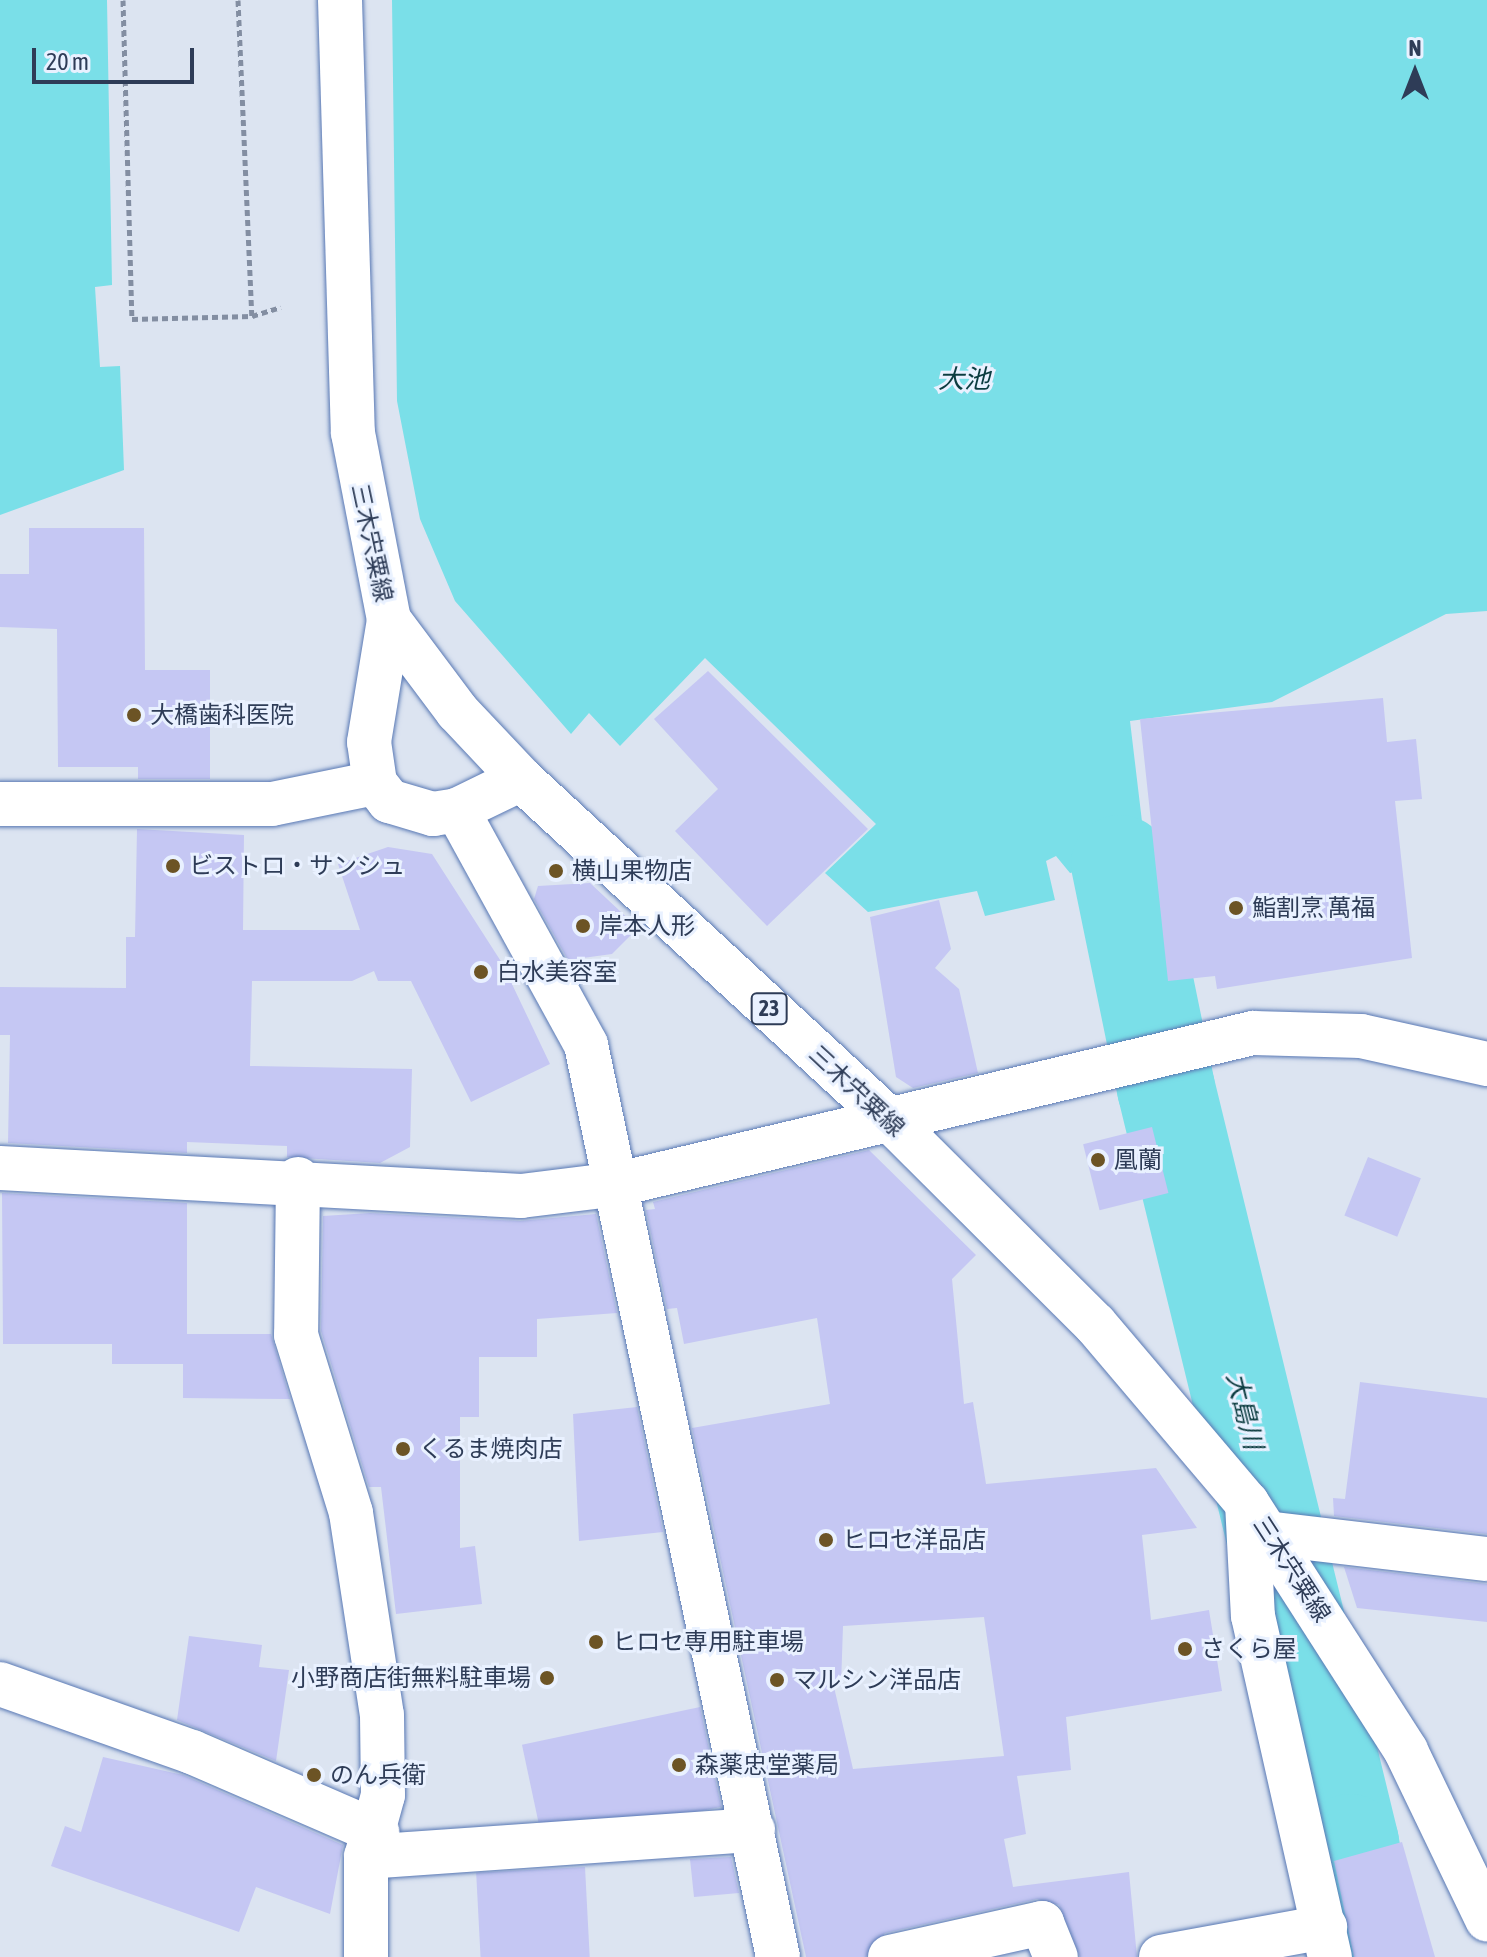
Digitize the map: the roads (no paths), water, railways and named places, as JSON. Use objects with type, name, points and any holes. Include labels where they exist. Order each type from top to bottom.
[{"type":"street","name":"三木宍粟線","points":[[340,0],[353,433],[389,620],[457,711],[521,779],[893,1123],[1095,1324],[1260,1518],[1406,1751],[1487,1919]]},
{"type":"street","points":[[389,620],[369,742],[375,783],[389,801],[433,814],[457,810],[521,779]]},
{"type":"street","points":[[0,804],[272,804],[375,783]]},
{"type":"street","points":[[457,810],[586,1045],[619,1184],[778,1957]]},
{"type":"street","points":[[0,1168],[298,1179],[521,1196],[619,1184],[893,1123],[1253,1033],[1361,1036],[1487,1064]]},
{"type":"street","points":[[298,1179],[296,1335],[351,1513],[371,1609],[382,1715],[371,1844],[366,1957]]},
{"type":"street","points":[[1161,1957],[1328,1942],[1253,1616],[1260,1518],[1487,1559]]},
{"type":"street","points":[[0,1684],[192,1752],[371,1844],[753,1830]]},
{"type":"street","points":[[890,1957],[1042,1923],[1056,1957]]},
{"type":"water","points":[[0,0],[107,0],[112,285],[95,287],[100,367],[120,366],[124,470],[0,515]]},
{"type":"water","name":"大池","points":[[392,0],[1487,0],[1487,611],[1446,614],[1272,702],[1130,721],[1146,855],[1070,873],[1056,856],[1046,861],[1055,900],[985,916],[977,891],[868,912],[825,873],[876,824],[705,658],[620,746],[589,713],[571,734],[455,601],[420,519],[397,401]]},
{"type":"waterway","name":"大島川","points":[[1120,864],[1166,1088],[1350,1843],[1370,1957]]},
{"type":"place","name":"大橋歯科医院","points":[[134,715]]},
{"type":"place","name":"ビストロ・サンシュ","points":[[173,866]]},
{"type":"place","name":"横山果物店","points":[[556,871]]},
{"type":"place","name":"鮨割烹 萬福","points":[[1236,908]]},
{"type":"place","name":"岸本人形","points":[[583,926]]},
{"type":"place","name":"白水美容室","points":[[481,972]]},
{"type":"place","name":"凰蘭","points":[[1098,1160]]},
{"type":"place","name":"くるま焼肉店","points":[[403,1449]]},
{"type":"place","name":"ヒロセ洋品店","points":[[826,1540]]},
{"type":"place","name":"ヒロセ専用駐車場","points":[[596,1642]]},
{"type":"place","name":"さくら屋","points":[[1185,1649]]},
{"type":"place","name":"小野商店街無料駐車場","points":[[547,1678]]},
{"type":"place","name":"マルシン洋品店","points":[[777,1680]]},
{"type":"place","name":"森薬忠堂薬局","points":[[679,1765]]},
{"type":"place","name":"のん兵衛","points":[[314,1775]]}]
